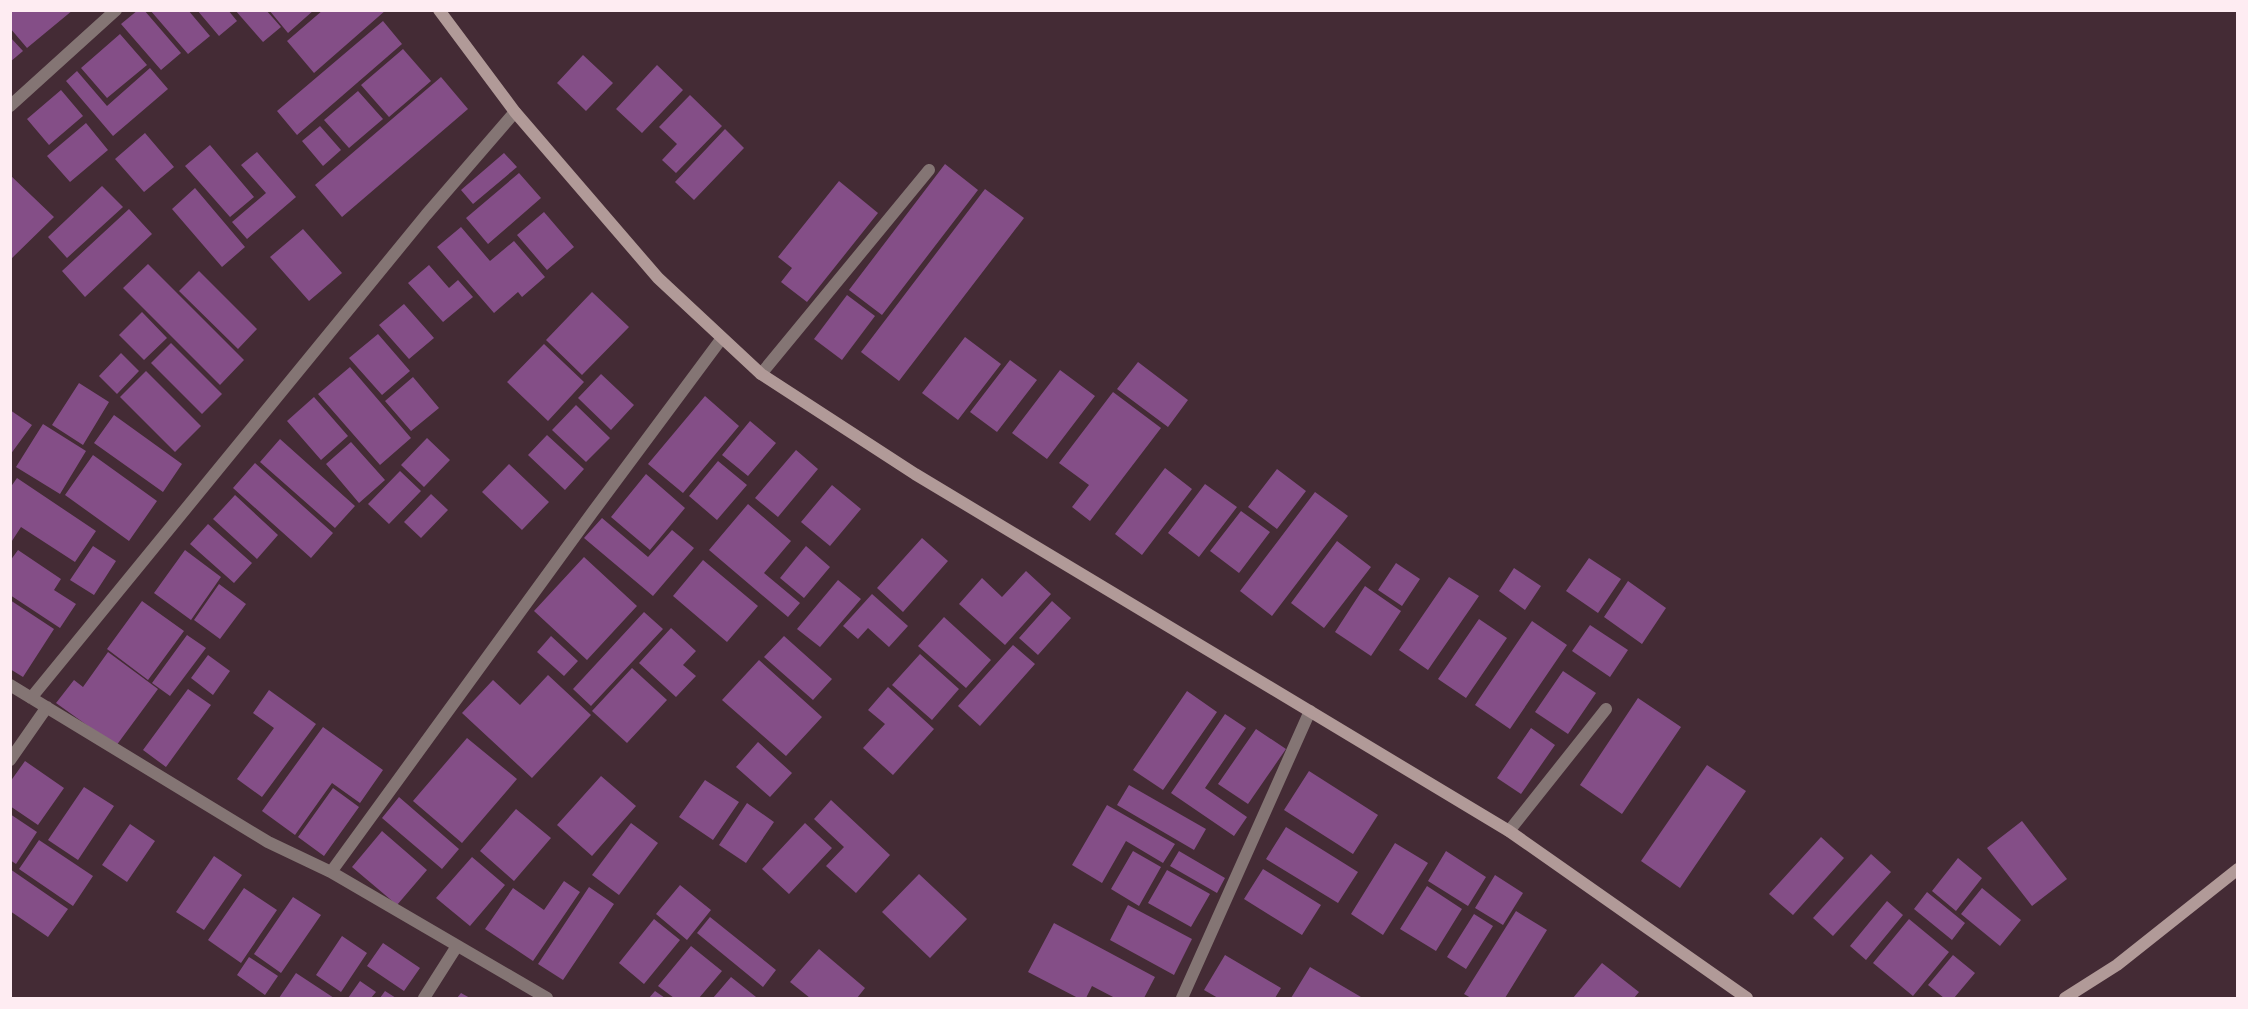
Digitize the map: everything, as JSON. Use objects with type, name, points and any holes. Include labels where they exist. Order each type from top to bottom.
[{"type":"main road","points":[[439,10],[515,112],[658,278],[761,374],[915,474],[1509,831],[1747,999]]},
{"type":"main road","points":[[2065,999],[2117,965],[2238,869]]},
{"type":"street","points":[[10,106],[116,10]]},
{"type":"street","points":[[31,698],[426,216],[515,112]]},
{"type":"street","points":[[761,374],[929,170]]},
{"type":"street","points":[[331,872],[722,338]]},
{"type":"street","points":[[10,685],[268,842],[331,872],[547,999]]},
{"type":"street","points":[[10,760],[46,707]]},
{"type":"street","points":[[1509,831],[1606,709]]},
{"type":"street","points":[[1182,999],[1310,711]]},
{"type":"street","points":[[424,999],[457,946]]},
{"type":"building","points":[[10,10],[73,10],[27,48],[10,28]]},
{"type":"building","points":[[138,10],[144,10],[181,53],[161,70],[121,24]]},
{"type":"building","points":[[150,10],[188,10],[210,36],[188,54]]},
{"type":"building","points":[[197,10],[228,10],[237,21],[219,36]]},
{"type":"building","points":[[235,10],[266,10],[281,27],[263,42]]},
{"type":"building","points":[[269,10],[314,10],[288,33]]},
{"type":"building","points":[[323,10],[386,10],[314,73],[287,41]]},
{"type":"building","points":[[383,21],[402,44],[297,135],[277,111]]},
{"type":"building","points":[[120,34],[147,65],[107,98],[81,68]]},
{"type":"building","points":[[10,37],[23,51],[10,62]]},
{"type":"building","points":[[403,49],[431,81],[389,117],[361,85]]},
{"type":"building","points":[[583,55],[613,83],[586,111],[557,83]]},
{"type":"building","points":[[657,65],[683,90],[642,133],[616,109]]},
{"type":"building","points":[[150,68],[168,89],[113,136],[66,81],[77,71],[107,106]]},
{"type":"building","points":[[441,77],[468,109],[342,217],[315,185]]},
{"type":"building","points":[[61,90],[83,116],[49,145],[27,119]]},
{"type":"building","points":[[358,91],[383,119],[349,148],[324,120]]},
{"type":"building","points":[[690,95],[722,126],[676,173],[662,160],[677,144],[659,127]]},
{"type":"building","points":[[86,123],[108,150],[70,182],[47,156]]},
{"type":"building","points":[[320,126],[341,150],[323,166],[302,141]]},
{"type":"building","points":[[725,129],[744,148],[694,200],[675,182]]},
{"type":"building","points":[[145,133],[174,167],[144,192],[115,159]]},
{"type":"building","points":[[210,145],[254,197],[230,217],[185,166]]},
{"type":"building","points":[[257,152],[296,197],[247,239],[232,222],[266,193],[241,165]]},
{"type":"building","points":[[504,153],[517,167],[473,204],[461,190]]},
{"type":"building","points":[[945,164],[978,190],[882,315],[849,290]]},
{"type":"building","points":[[519,173],[541,198],[488,244],[466,218]]},
{"type":"building","points":[[10,175],[54,217],[10,260]]},
{"type":"building","points":[[839,181],[878,213],[807,302],[781,282],[792,268],[778,257]]},
{"type":"building","points":[[102,186],[123,207],[67,258],[48,237]]},
{"type":"building","points":[[195,188],[245,247],[222,267],[172,209]]},
{"type":"building","points":[[985,189],[1024,218],[899,381],[861,352]]},
{"type":"building","points":[[129,209],[152,234],[85,297],[62,271]]},
{"type":"building","points":[[544,212],[574,247],[547,270],[517,235]]},
{"type":"building","points":[[461,227],[490,261],[514,241],[545,277],[522,297],[518,292],[494,313],[437,247]]},
{"type":"building","points":[[303,229],[342,273],[309,301],[270,257]]},
{"type":"building","points":[[148,264],[244,360],[220,385],[123,288]]},
{"type":"building","points":[[429,265],[449,288],[458,280],[473,297],[443,322],[408,283]]},
{"type":"building","points":[[199,271],[257,329],[238,349],[179,291]]},
{"type":"building","points":[[592,292],[629,327],[582,375],[546,340]]},
{"type":"building","points":[[847,295],[875,316],[842,360],[814,339]]},
{"type":"building","points":[[404,304],[434,338],[409,359],[379,325]]},
{"type":"building","points":[[142,312],[167,338],[144,360],[119,335]]},
{"type":"building","points":[[378,334],[410,371],[382,395],[349,358]]},
{"type":"building","points":[[965,337],[1001,364],[958,420],[922,393]]},
{"type":"building","points":[[171,343],[222,394],[202,414],[151,363]]},
{"type":"building","points":[[544,344],[584,382],[548,421],[507,382]]},
{"type":"building","points":[[121,353],[139,371],[117,394],[99,376]]},
{"type":"building","points":[[1010,360],[1037,380],[997,432],[970,412]]},
{"type":"building","points":[[1138,362],[1188,400],[1168,427],[1117,389]]},
{"type":"building","points":[[350,367],[411,438],[380,465],[318,394]]},
{"type":"building","points":[[1060,370],[1095,396],[1047,459],[1012,433]]},
{"type":"building","points":[[146,371],[201,426],[175,452],[120,397]]},
{"type":"building","points":[[601,374],[634,405],[611,430],[578,398]]},
{"type":"building","points":[[413,377],[439,408],[411,431],[385,401]]},
{"type":"building","points":[[79,383],[109,402],[83,445],[52,425]]},
{"type":"building","points":[[1113,392],[1161,428],[1090,521],[1072,507],[1089,485],[1059,463]]},
{"type":"building","points":[[705,396],[739,426],[683,493],[648,464]]},
{"type":"building","points":[[314,397],[348,436],[321,460],[287,421]]},
{"type":"building","points":[[576,405],[610,438],[586,462],[552,430]]},
{"type":"building","points":[[10,410],[32,425],[10,455]]},
{"type":"building","points":[[114,415],[182,464],[163,492],[94,443]]},
{"type":"building","points":[[750,421],[776,443],[748,476],[722,455]]},
{"type":"building","points":[[43,424],[86,451],[60,494],[16,467]]},
{"type":"building","points":[[547,435],[584,469],[565,490],[528,455]]},
{"type":"building","points":[[427,438],[450,460],[424,487],[401,465]]},
{"type":"building","points":[[280,439],[355,506],[335,528],[260,462]]},
{"type":"building","points":[[351,442],[385,480],[359,503],[326,464]]},
{"type":"building","points":[[796,450],[818,469],[778,517],[755,498]]},
{"type":"building","points":[[93,455],[157,501],[129,541],[65,495]]},
{"type":"building","points":[[718,461],[747,485],[717,520],[689,496]]},
{"type":"building","points":[[255,463],[333,533],[311,558],[233,488]]},
{"type":"building","points":[[509,464],[549,502],[522,530],[482,492]]},
{"type":"building","points":[[1165,468],[1192,489],[1142,555],[1115,534]]},
{"type":"building","points":[[1277,469],[1306,491],[1277,529],[1248,507]]},
{"type":"building","points":[[400,471],[421,491],[389,524],[368,504]]},
{"type":"building","points":[[646,474],[685,508],[650,550],[611,517]]},
{"type":"building","points":[[17,478],[96,531],[75,562],[21,527],[10,544],[10,488]]},
{"type":"building","points":[[1205,484],[1237,507],[1199,557],[1168,533]]},
{"type":"building","points":[[832,485],[861,509],[830,546],[801,522]]},
{"type":"building","points":[[1315,492],[1348,516],[1272,616],[1240,591]]},
{"type":"building","points":[[431,494],[448,510],[421,538],[404,522]]},
{"type":"building","points":[[235,495],[278,535],[257,559],[213,519]]},
{"type":"building","points":[[748,504],[791,541],[764,573],[800,603],[788,617],[709,550]]},
{"type":"building","points":[[1241,511],[1270,532],[1239,573],[1210,551]]},
{"type":"building","points":[[602,518],[648,557],[672,530],[694,548],[653,596],[584,538]]},
{"type":"building","points":[[208,524],[252,563],[234,583],[190,544]]},
{"type":"building","points":[[922,538],[948,561],[903,612],[877,588]]},
{"type":"building","points":[[1337,541],[1371,567],[1324,628],[1291,603]]},
{"type":"building","points":[[93,546],[116,561],[94,595],[70,580]]},
{"type":"building","points":[[806,546],[830,567],[804,598],[780,578]]},
{"type":"building","points":[[18,550],[61,579],[54,590],[76,604],[60,628],[10,595],[10,561]]},
{"type":"building","points":[[185,550],[221,577],[191,620],[154,593]]},
{"type":"building","points":[[584,557],[637,606],[587,660],[534,611]]},
{"type":"building","points":[[1589,558],[1621,579],[1598,613],[1566,591]]},
{"type":"building","points":[[703,560],[758,606],[727,642],[673,596]]},
{"type":"building","points":[[1396,563],[1420,579],[1402,606],[1378,590]]},
{"type":"building","points":[[1514,568],[1541,586],[1525,610],[1499,591]]},
{"type":"building","points":[[1026,571],[1051,594],[1005,645],[959,604],[982,578],[1002,597]]},
{"type":"building","points":[[1449,577],[1479,596],[1428,670],[1399,650]]},
{"type":"building","points":[[838,580],[861,599],[820,647],[797,629]]},
{"type":"building","points":[[1628,581],[1666,608],[1642,644],[1604,617]]},
{"type":"building","points":[[219,584],[246,604],[220,639],[194,620]]},
{"type":"building","points":[[1365,586],[1401,611],[1371,656],[1335,632]]},
{"type":"building","points":[[872,594],[908,626],[889,647],[868,628],[858,639],[843,626]]},
{"type":"building","points":[[10,600],[54,629],[23,677],[10,669]]},
{"type":"building","points":[[142,601],[184,631],[148,680],[107,649]]},
{"type":"building","points":[[1052,601],[1071,618],[1038,655],[1019,638]]},
{"type":"building","points":[[644,612],[663,629],[591,706],[573,689]]},
{"type":"building","points":[[944,617],[991,660],[966,688],[918,646]]},
{"type":"building","points":[[1479,619],[1507,638],[1466,698],[1438,679]]},
{"type":"building","points":[[1532,621],[1567,645],[1510,729],[1475,705]]},
{"type":"building","points":[[1590,625],[1628,650],[1610,677],[1572,651]]},
{"type":"building","points":[[671,628],[696,651],[683,665],[696,676],[676,697],[639,663]]},
{"type":"building","points":[[187,635],[206,648],[170,696],[152,683]]},
{"type":"building","points":[[551,636],[578,661],[564,676],[537,652]]},
{"type":"building","points":[[784,636],[832,679],[813,700],[764,657]]},
{"type":"building","points":[[1013,645],[1035,664],[980,726],[958,706]]},
{"type":"building","points":[[108,652],[158,689],[116,746],[56,703],[74,680],[83,687]]},
{"type":"building","points":[[920,654],[959,689],[932,720],[892,685]]},
{"type":"building","points":[[208,655],[230,671],[213,695],[191,678]]},
{"type":"building","points":[[759,660],[822,717],[786,756],[722,700]]},
{"type":"building","points":[[632,668],[667,700],[627,743],[592,711]]},
{"type":"building","points":[[1563,671],[1596,693],[1568,734],[1535,712]]},
{"type":"building","points":[[548,675],[591,715],[532,778],[462,713],[493,680],[520,705]]},
{"type":"building","points":[[888,687],[934,729],[893,775],[863,748],[885,724],[868,710]]},
{"type":"building","points":[[188,689],[211,705],[166,767],[143,750]]},
{"type":"building","points":[[269,690],[316,724],[262,797],[237,779],[274,728],[253,713]]},
{"type":"building","points":[[1187,691],[1217,712],[1163,790],[1133,770]]},
{"type":"building","points":[[1638,698],[1681,727],[1622,814],[1580,785]]},
{"type":"building","points":[[1225,714],[1246,728],[1205,788],[1247,817],[1234,836],[1171,793]]},
{"type":"building","points":[[323,727],[383,770],[360,803],[332,783],[295,835],[262,811]]},
{"type":"building","points":[[1531,728],[1555,745],[1521,794],[1497,778]]},
{"type":"building","points":[[1256,729],[1286,749],[1248,804],[1218,784]]},
{"type":"building","points":[[467,738],[517,779],[462,843],[413,801]]},
{"type":"building","points":[[758,742],[792,773],[770,797],[736,767]]},
{"type":"building","points":[[25,761],[64,788],[38,825],[10,806],[10,782]]},
{"type":"building","points":[[1707,765],[1746,791],[1680,888],[1641,861]]},
{"type":"building","points":[[1309,771],[1378,815],[1353,854],[1284,810]]},
{"type":"building","points":[[601,776],[636,806],[592,856],[557,825]]},
{"type":"building","points":[[705,780],[739,802],[713,840],[679,817]]},
{"type":"building","points":[[1129,785],[1206,829],[1194,850],[1117,805]]},
{"type":"building","points":[[84,787],[114,806],[78,860],[48,840]]},
{"type":"building","points":[[333,788],[359,807],[324,856],[298,837]]},
{"type":"building","points":[[399,797],[459,849],[442,869],[382,818]]},
{"type":"building","points":[[831,800],[890,855],[856,893],[826,866],[844,847],[814,819]]},
{"type":"building","points":[[747,803],[774,822],[746,863],[719,845]]},
{"type":"building","points":[[1107,805],[1175,844],[1163,863],[1126,841],[1102,883],[1072,865]]},
{"type":"building","points":[[516,809],[551,838],[514,881],[480,851]]},
{"type":"building","points":[[10,814],[37,832],[16,864],[10,860]]},
{"type":"building","points":[[2022,821],[2067,879],[2032,906],[1987,848]]},
{"type":"building","points":[[631,823],[658,843],[619,895],[592,875]]},
{"type":"building","points":[[805,823],[832,848],[789,894],[762,869]]},
{"type":"building","points":[[130,824],[155,841],[127,882],[102,865]]},
{"type":"building","points":[[1286,827],[1358,872],[1338,903],[1266,859]]},
{"type":"building","points":[[382,831],[427,870],[397,905],[352,867]]},
{"type":"building","points":[[1821,837],[1844,858],[1793,915],[1769,894]]},
{"type":"building","points":[[39,840],[93,876],[73,906],[19,869]]},
{"type":"building","points":[[1395,843],[1428,863],[1383,935],[1351,914]]},
{"type":"building","points":[[1133,851],[1161,867],[1139,906],[1111,889]]},
{"type":"building","points":[[1179,851],[1225,878],[1217,893],[1170,866]]},
{"type":"building","points":[[1446,851],[1486,877],[1468,906],[1428,881]]},
{"type":"building","points":[[1871,854],[1891,872],[1833,936],[1813,918]]},
{"type":"building","points":[[214,856],[242,875],[204,930],[176,912]]},
{"type":"building","points":[[472,857],[505,885],[470,926],[436,898]]},
{"type":"building","points":[[1958,858],[1982,878],[1956,911],[1932,891]]},
{"type":"building","points":[[10,869],[68,909],[48,937],[10,911]]},
{"type":"building","points":[[1263,869],[1321,905],[1302,935],[1244,899]]},
{"type":"building","points":[[1167,870],[1210,894],[1191,927],[1148,903]]},
{"type":"building","points":[[919,874],[967,919],[930,958],[882,912]]},
{"type":"building","points":[[1495,875],[1523,893],[1503,925],[1475,908]]},
{"type":"building","points":[[564,881],[580,892],[533,961],[485,929],[513,888],[544,910]]},
{"type":"building","points":[[680,885],[711,910],[687,940],[656,914]]},
{"type":"building","points":[[1427,886],[1462,909],[1436,951],[1400,929]]},
{"type":"building","points":[[589,887],[614,904],[563,980],[538,964]]},
{"type":"building","points":[[244,888],[277,910],[241,963],[208,940]]},
{"type":"building","points":[[1982,888],[2021,920],[2000,946],[1961,914]]},
{"type":"building","points":[[1927,892],[1965,923],[1952,940],[1914,909]]},
{"type":"building","points":[[293,897],[321,915],[281,973],[254,954]]},
{"type":"building","points":[[1887,901],[1903,915],[1866,960],[1850,946]]},
{"type":"building","points":[[1128,905],[1192,939],[1174,975],[1110,940]]},
{"type":"building","points":[[1516,911],[1547,930],[1505,998],[1471,998],[1464,994]]},
{"type":"building","points":[[1474,914],[1493,926],[1466,969],[1447,957]]},
{"type":"building","points":[[710,917],[776,970],[763,987],[697,933]]},
{"type":"building","points":[[654,919],[680,940],[644,984],[619,963]]},
{"type":"building","points":[[1909,919],[1949,952],[1913,996],[1873,963]]},
{"type":"building","points":[[1054,923],[1155,977],[1144,998],[1115,998],[1092,986],[1086,998],[1078,998],[1028,972]]},
{"type":"building","points":[[342,936],[367,953],[341,992],[316,975]]},
{"type":"building","points":[[383,943],[420,968],[404,991],[367,966]]},
{"type":"building","points":[[691,946],[722,971],[699,998],[674,998],[658,986]]},
{"type":"building","points":[[819,949],[865,988],[857,998],[810,998],[790,982]]},
{"type":"building","points":[[1225,955],[1281,988],[1275,998],[1218,998],[1204,990]]},
{"type":"building","points":[[1953,955],[1975,973],[1954,998],[1944,998],[1928,985]]},
{"type":"building","points":[[249,957],[278,976],[265,995],[237,975]]},
{"type":"building","points":[[1602,963],[1639,992],[1634,998],[1573,998]]},
{"type":"building","points":[[1310,967],[1361,997],[1291,998]]},
{"type":"building","points":[[296,973],[334,998],[279,998]]},
{"type":"building","points":[[731,977],[756,997],[713,998]]},
{"type":"building","points":[[360,981],[376,992],[371,998],[348,998]]},
{"type":"building","points":[[385,991],[396,998],[380,998]]},
{"type":"building","points":[[655,991],[665,998],[649,998]]},
{"type":"building","points":[[461,993],[470,998],[457,998]]}]
